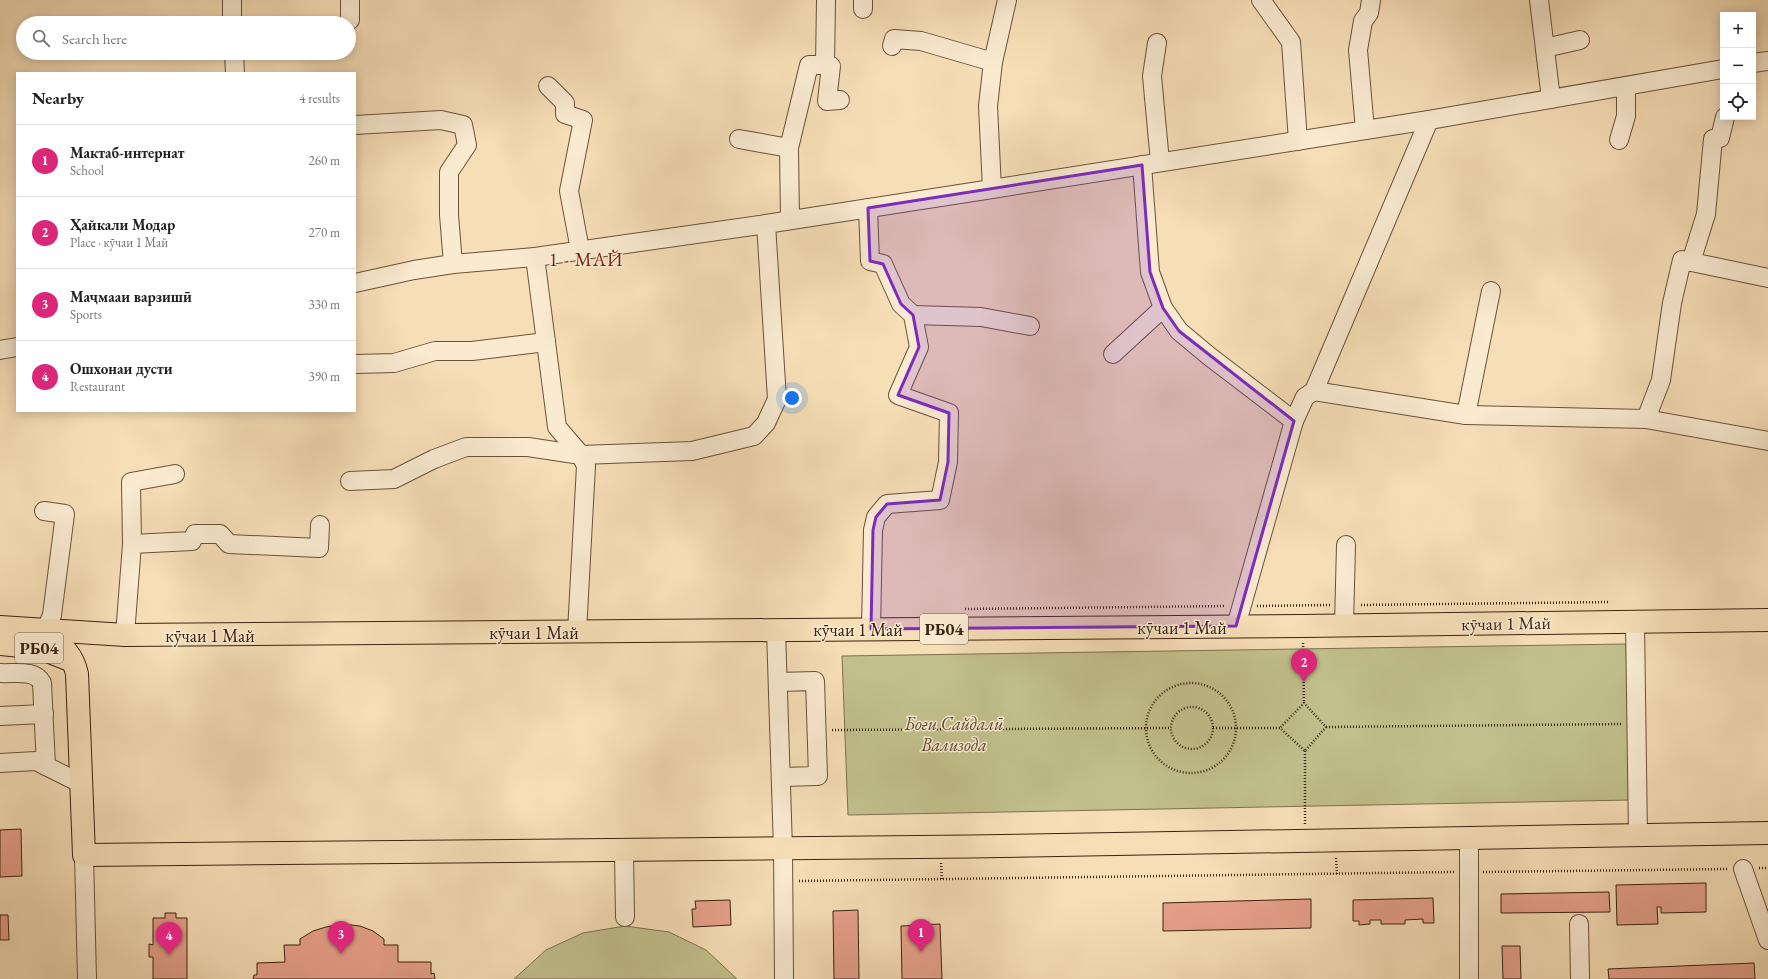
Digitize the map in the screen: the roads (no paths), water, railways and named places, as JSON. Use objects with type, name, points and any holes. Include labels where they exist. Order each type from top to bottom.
[{"type":"main road","name":"кӯчаи 1 Май","points":[[0,627],[122,635],[871,629],[1239,616],[1302,626],[1344,615],[1636,622],[1768,620]]},
{"type":"main road","name":"РБ04","points":[[45,631],[62,645],[75,662]]},
{"type":"main road","name":"РБ04","points":[[75,662],[90,645],[101,639],[122,635]]},
{"type":"main road","name":"РБ04","points":[[0,644],[40,648],[75,662]]},
{"type":"main road","points":[[75,662],[78,687],[84,855],[624,852],[1305,842],[1768,833]]},
{"type":"street","points":[[232,0],[232,16]]},
{"type":"street","points":[[350,0],[350,16]]},
{"type":"street","points":[[825,65],[826,0]]},
{"type":"street","points":[[992,189],[988,106],[993,62],[1007,0]]},
{"type":"street","points":[[1261,0],[1291,42],[1298,141]]},
{"type":"street","points":[[1365,130],[1358,50],[1363,21],[1369,12],[1371,0]]},
{"type":"street","points":[[1539,0],[1551,99]]},
{"type":"street","points":[[892,46],[894,39],[921,41],[993,62]]},
{"type":"street","points":[[1545,48],[1580,40]]},
{"type":"street","points":[[1157,43],[1152,76],[1160,162]]},
{"type":"street","points":[[234,60],[235,72]]},
{"type":"street","points":[[1756,63],[1768,61]]},
{"type":"street","points":[[790,220],[789,148],[809,65],[831,66],[827,101],[840,100]]},
{"type":"street","points":[[356,283],[414,270],[453,264],[535,257],[766,224],[992,189],[1429,120],[1720,70]]},
{"type":"street","points":[[548,86],[565,102],[565,114],[583,120],[569,191],[580,250]]},
{"type":"street","points":[[1619,140],[1626,116],[1626,86]]},
{"type":"street","points":[[356,125],[441,120],[463,126],[467,145],[449,172],[449,215],[453,264]]},
{"type":"street","points":[[1239,616],[1294,421],[1305,397],[1314,391],[1429,120]]},
{"type":"street","points":[[1692,262],[1706,214],[1713,139],[1720,138],[1724,120]]},
{"type":"street","points":[[739,139],[789,148]]},
{"type":"street","points":[[1142,165],[1150,272],[1163,308],[1179,331],[1294,421]]},
{"type":"street","points":[[868,208],[870,261],[883,264],[902,304],[913,315],[919,347],[898,395],[949,413],[948,462],[940,500],[887,504],[876,517],[873,530],[871,629]]},
{"type":"street","points":[[350,481],[394,479],[434,459],[466,447],[528,447],[581,455],[692,451],[754,436],[766,424],[777,399],[766,224]]},
{"type":"street","points":[[535,257],[557,427],[581,455],[586,466],[577,632]]},
{"type":"street","points":[[1646,419],[1661,380],[1672,303],[1682,260],[1768,278]]},
{"type":"street","points":[[1466,415],[1491,291]]},
{"type":"street","points":[[1112,354],[1163,308]]},
{"type":"street","points":[[913,315],[981,317],[1030,326]]},
{"type":"street","points":[[356,364],[394,363],[435,351],[472,351],[546,342]]},
{"type":"street","points":[[0,350],[16,347]]},
{"type":"street","points":[[1314,391],[1466,415],[1646,419],[1768,441]]},
{"type":"street","points":[[122,635],[132,544],[131,482],[175,474]]},
{"type":"street","points":[[44,511],[65,514],[52,615],[45,631]]},
{"type":"street","points":[[132,544],[192,541],[195,534],[220,534],[229,544],[319,548],[320,525]]},
{"type":"street","points":[[1344,615],[1346,544]]},
{"type":"street","points":[[1636,622],[1638,836]]},
{"type":"street","points":[[776,630],[783,849],[784,979]]},
{"type":"street","points":[[0,673],[32,674],[39,677],[42,683],[46,766]]},
{"type":"street","points":[[778,682],[815,681],[817,730],[818,776],[781,777]]},
{"type":"street","points":[[0,716],[44,714]]},
{"type":"street","points":[[0,763],[36,761],[82,784]]},
{"type":"street","points":[[1469,839],[1469,979]]},
{"type":"street","points":[[624,852],[625,917]]},
{"type":"street","points":[[84,855],[87,979]]},
{"type":"street","points":[[1743,869],[1768,940]]},
{"type":"street","points":[[1579,924],[1580,979]]},
{"type":"place","name":"Ҳайкали Модар","points":[[1304,682]]},
{"type":"place","name":"Мактаб-интернат","points":[[921,952]]},
{"type":"place","name":"Маҷмааи варзишӣ","points":[[341,954]]},
{"type":"place","name":"Ошхонаи дусти","points":[[169,955]]},
{"type":"district","name":"1 - МАЙ","points":[[586,259]]},
{"type":"park label","name":"Боғи Сайдалӣ Вализода","points":[[954,733]]}]
